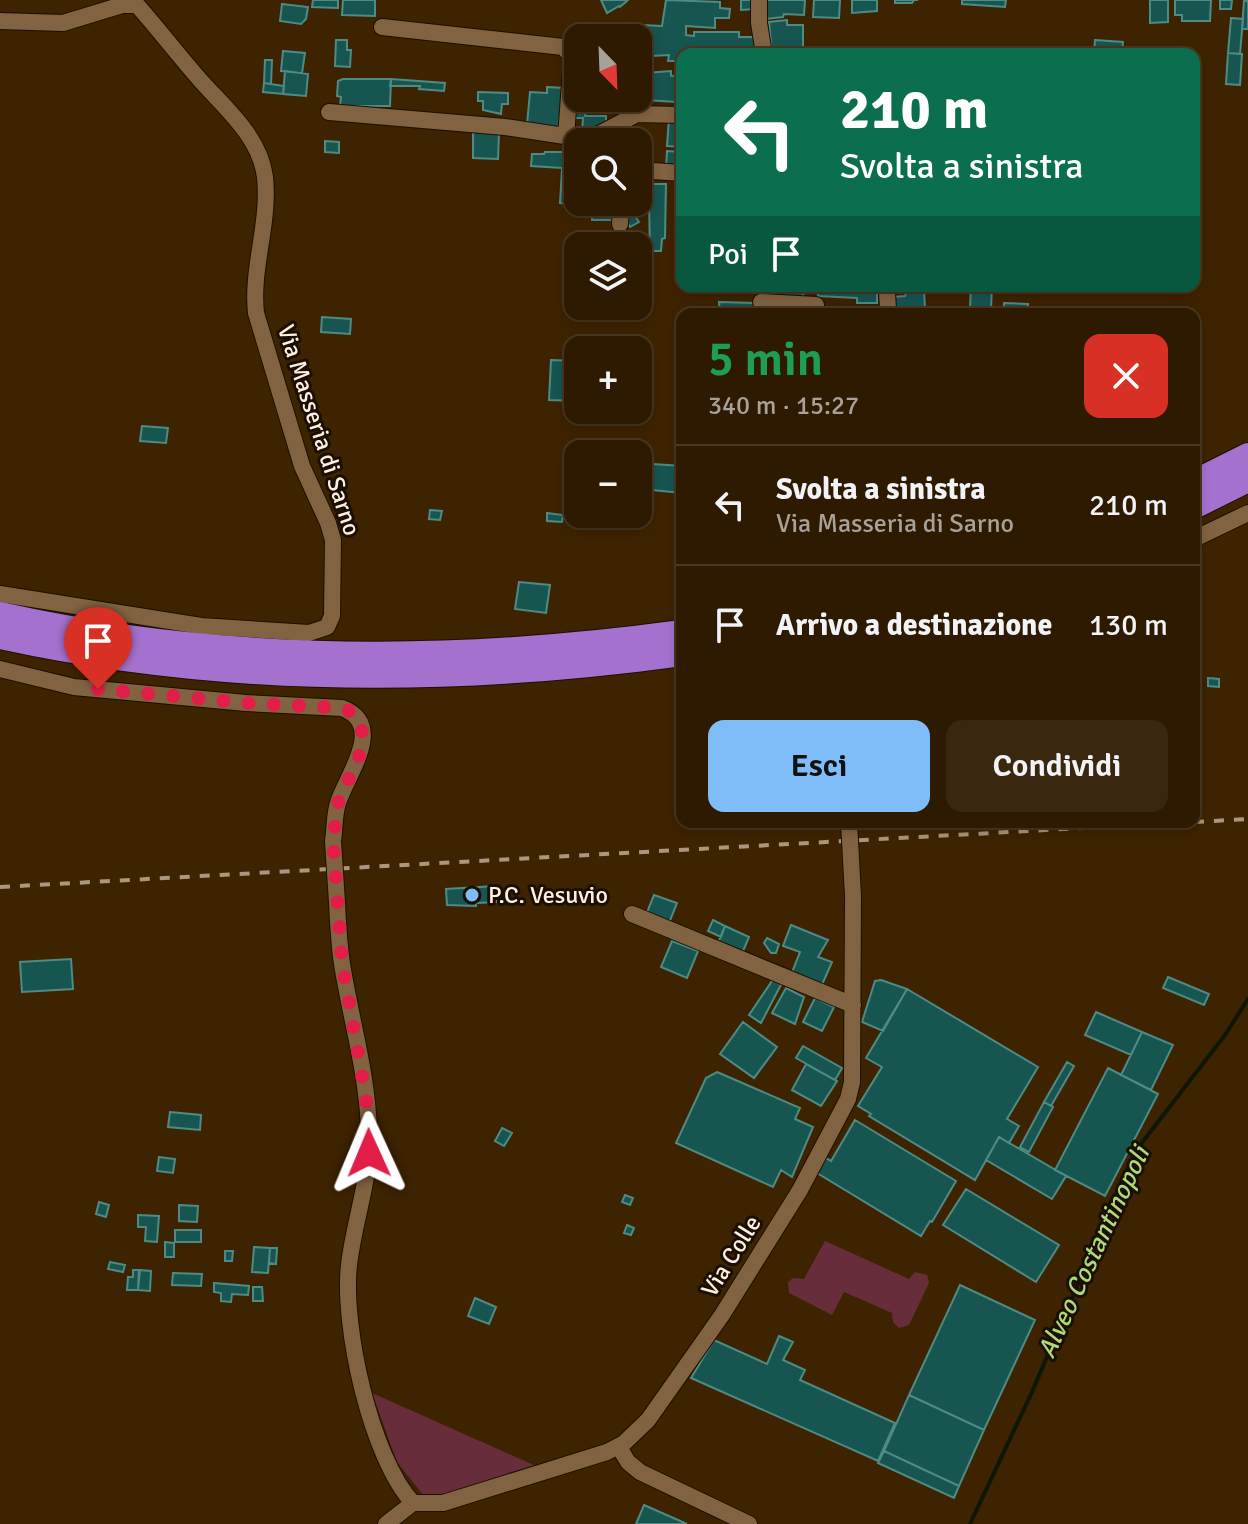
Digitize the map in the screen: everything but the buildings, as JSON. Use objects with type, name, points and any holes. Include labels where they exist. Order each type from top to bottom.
[{"type":"highway","points":[[1200,479],[1248,455]]},
{"type":"highway","points":[[1200,504],[1248,480]]},
{"type":"highway","points":[[0,614],[144,639],[242,649],[359,654],[496,651],[676,633]]},
{"type":"highway","points":[[0,637],[146,662],[240,672],[359,677],[495,674],[676,655]]},
{"type":"street","points":[[759,0],[763,48]]},
{"type":"street","name":"Via Masseria di Sarno","points":[[0,21],[63,23],[122,5],[137,5],[249,136],[261,158],[265,177],[265,204],[253,290],[256,313],[302,466],[331,530],[334,555],[332,616],[327,627],[309,633],[201,626],[0,594]]},
{"type":"street","points":[[382,27],[557,45],[568,50],[572,57],[567,128]]},
{"type":"street","points":[[329,112],[505,127],[564,136]]},
{"type":"street","points":[[609,128],[637,114],[676,115]]},
{"type":"street","points":[[652,171],[676,173]]},
{"type":"street","points":[[620,216],[620,224]]},
{"type":"street","points":[[761,302],[808,308]]},
{"type":"street","points":[[1200,536],[1248,513]]},
{"type":"street","points":[[0,669],[74,687],[246,703],[342,708],[352,712],[362,730],[360,754],[338,803],[333,841],[342,963],[359,1055],[369,1134],[366,1180],[349,1263],[348,1322],[352,1347],[376,1429],[397,1482],[413,1503],[386,1524]]},
{"type":"street","name":"Via Colle","points":[[413,1503],[443,1503],[619,1447],[660,1405],[722,1315],[800,1190],[842,1114],[852,1082],[853,896],[849,828]]},
{"type":"street","points":[[632,914],[853,1005]]},
{"type":"street","points":[[619,1447],[628,1462],[640,1472],[749,1524]]},
{"type":"shaded area","points":[[825,1241],[909,1279],[915,1272],[927,1275],[929,1283],[909,1325],[899,1328],[893,1322],[892,1313],[844,1292],[832,1315],[789,1293],[788,1282],[793,1278],[804,1279]]},
{"type":"shaded area","points":[[372,1393],[536,1466],[449,1494],[424,1496],[397,1462]]},
{"type":"waterway","name":"Alveo Costantinopoli","points":[[970,1524],[1032,1392],[1123,1178],[1141,1144],[1225,1035],[1248,999]]},
{"type":"railway","points":[[1200,822],[1248,819]]},
{"type":"railway","points":[[0,887],[1083,828]]},
{"type":"place","name":"P.C. Vesuvio","points":[[472,895]]},
{"type":"route","points":[[98,689],[246,703],[342,708],[358,719],[362,730],[360,754],[338,803],[333,841],[339,941],[366,1098],[369,1153]]}]
